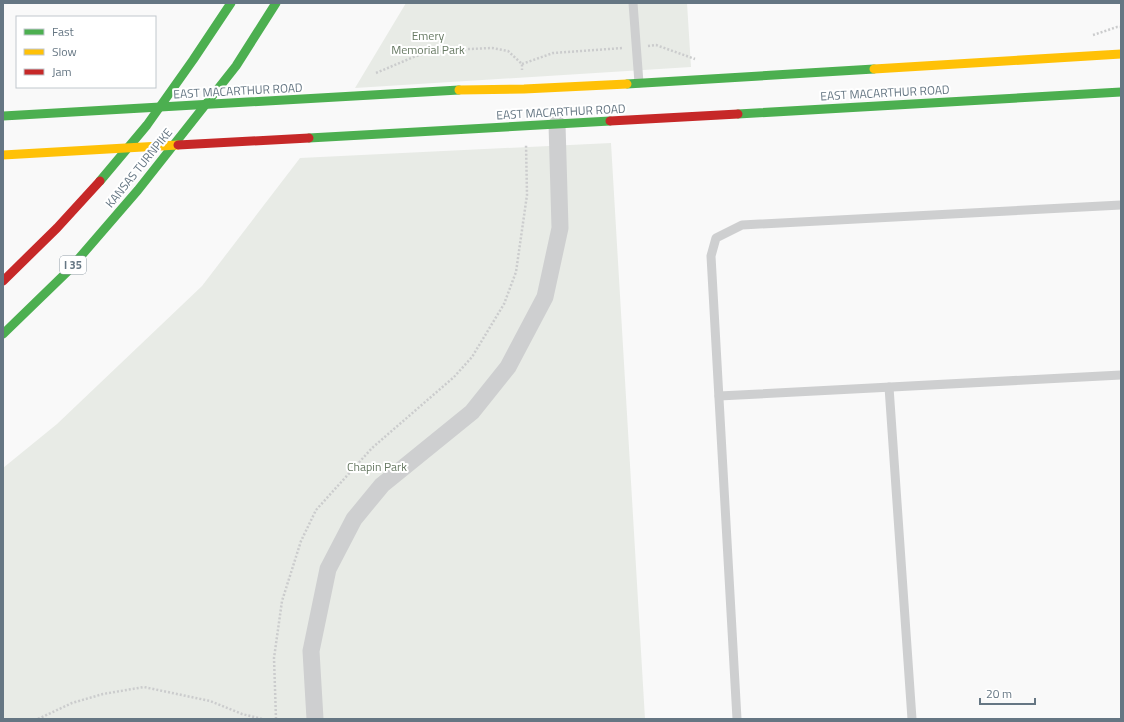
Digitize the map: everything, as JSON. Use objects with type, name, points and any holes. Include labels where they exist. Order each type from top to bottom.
[{"type":"main road","name":"KANSAS TURNPIKE","points":[[3,281],[57,228],[92,190],[147,125],[231,3]]},
{"type":"main road","name":"KANSAS TURNPIKE","points":[[3,334],[68,271],[138,190],[236,66],[276,3]]},
{"type":"main road","name":"EAST MACARTHUR ROAD","points":[[3,116],[459,90],[524,89],[1121,54]]},
{"type":"main road","name":"EAST MACARTHUR ROAD","points":[[3,155],[1121,92]]},
{"type":"street","points":[[315,719],[311,651],[328,569],[354,519],[382,485],[472,412],[508,367],[545,297],[560,228],[557,124]]},
{"type":"lane","points":[[633,3],[639,82]]},
{"type":"lane","points":[[737,719],[711,256],[716,238],[742,225],[1121,204]]},
{"type":"lane","points":[[719,396],[1121,375]]},
{"type":"lane","points":[[889,387],[912,719]]},
{"type":"path","points":[[1088,36],[1121,27]]},
{"type":"path","points":[[522,64],[553,53],[656,45],[694,59],[702,58]]},
{"type":"path","points":[[376,74],[416,56],[448,50],[492,48],[508,51],[522,64],[524,89]]},
{"type":"path","points":[[276,719],[274,658],[282,601],[301,541],[316,510],[372,448],[454,377],[472,357],[504,304],[516,272],[527,195],[525,126]]},
{"type":"path","points":[[38,719],[72,703],[103,694],[144,688],[210,701],[242,714],[262,719]]},
{"type":"green space","name":"Emery Memorial Park","points":[[406,3],[687,3],[691,67],[355,88]]},
{"type":"green space","name":"Chapin Park","points":[[611,143],[645,719],[3,719],[3,468],[57,424],[202,286],[300,158]]},
{"type":"traffic: fast","points":[[100,181],[147,125],[231,3]]},
{"type":"traffic: fast","points":[[3,334],[68,271],[138,190],[236,66],[276,3]]},
{"type":"traffic: fast","points":[[627,84],[874,69]]},
{"type":"traffic: fast","points":[[3,116],[459,90]]},
{"type":"traffic: fast","points":[[738,114],[1121,92]]},
{"type":"traffic: fast","points":[[309,138],[610,121]]},
{"type":"traffic: slow","points":[[874,69],[1121,54]]},
{"type":"traffic: slow","points":[[459,90],[524,89],[627,84]]},
{"type":"traffic: slow","points":[[3,155],[178,145]]},
{"type":"traffic: jam","points":[[610,121],[738,114]]},
{"type":"traffic: jam","points":[[178,145],[309,138]]},
{"type":"traffic: jam","points":[[3,281],[57,228],[100,181]]}]
